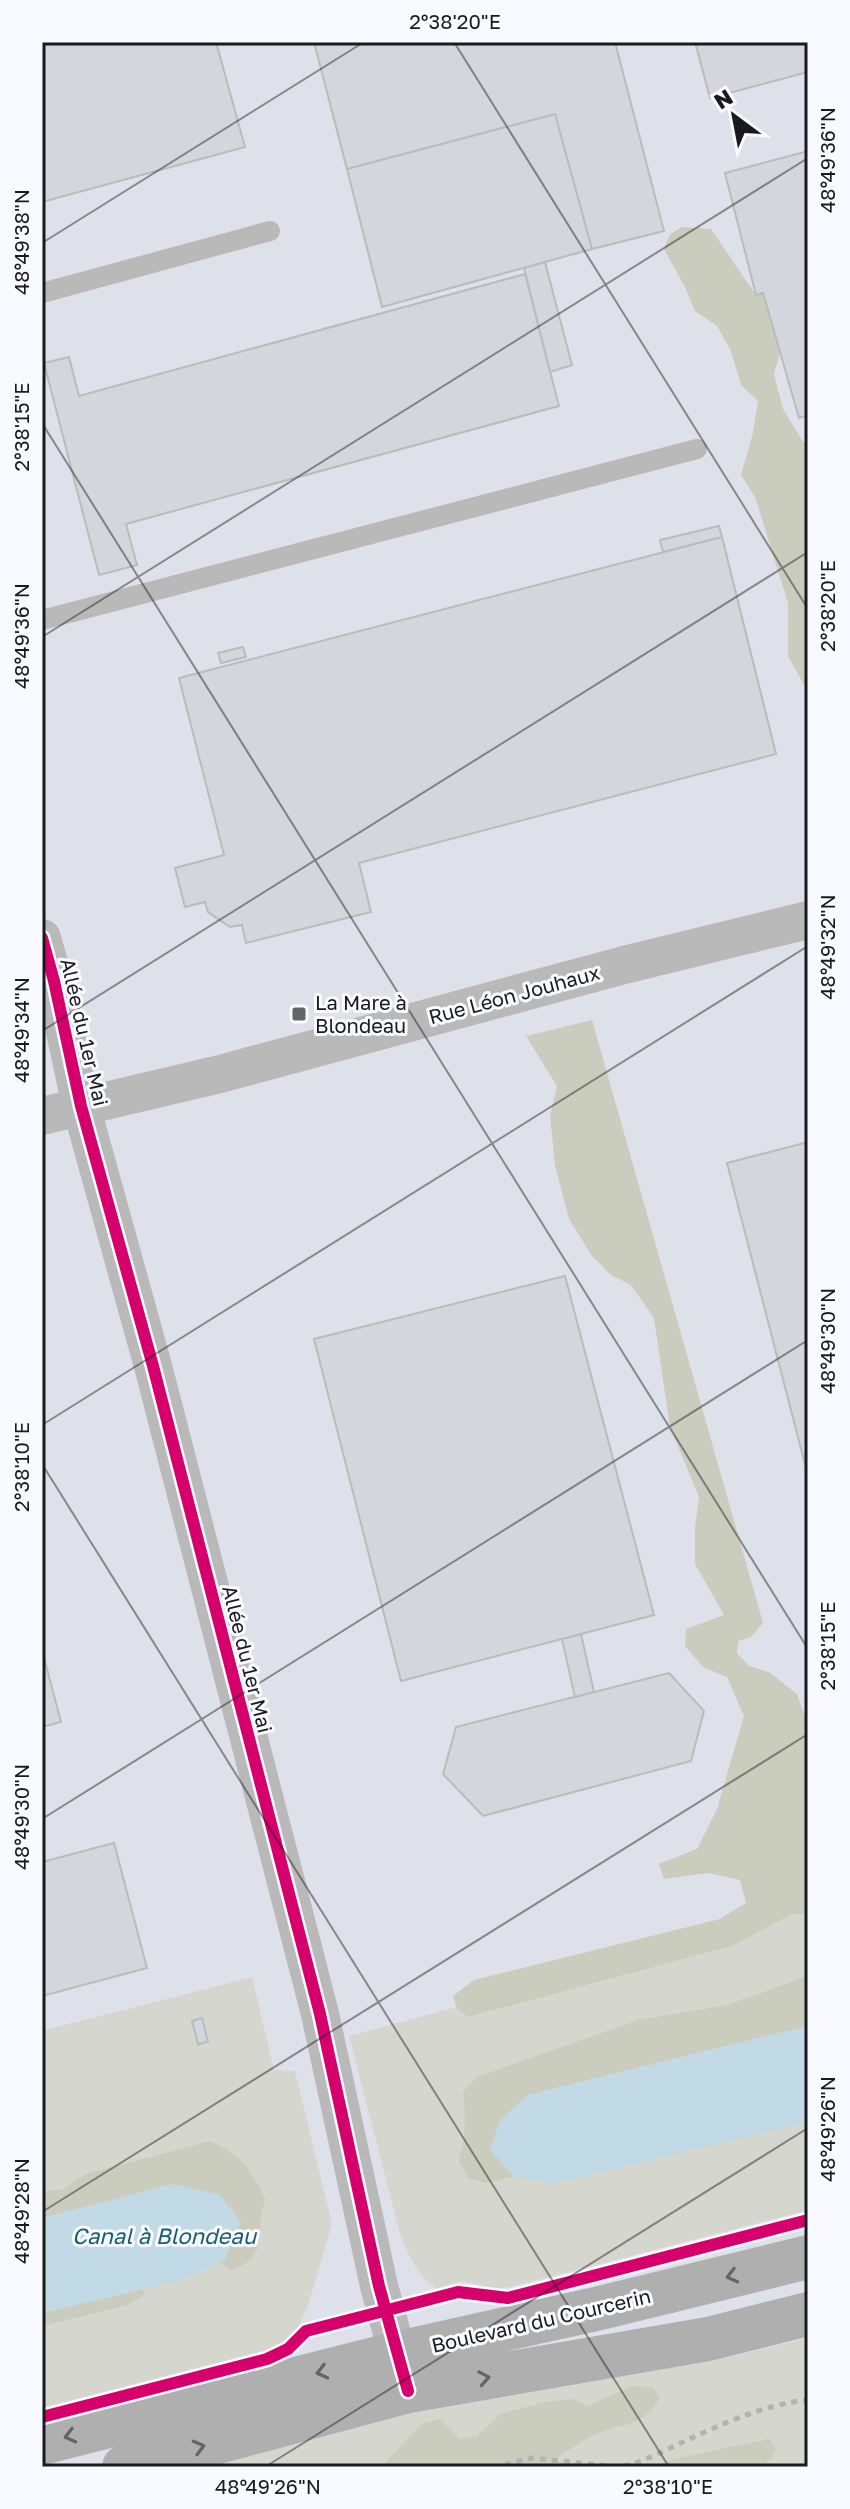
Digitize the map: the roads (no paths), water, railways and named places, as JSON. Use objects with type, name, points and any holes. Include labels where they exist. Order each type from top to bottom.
[{"type":"main road","name":"Boulevard du Courcerin","points":[[124,2467],[596,2309],[808,2257]]},
{"type":"main road","name":"Boulevard du Courcerin","points":[[42,2443],[403,2372],[708,2339],[808,2314]]},
{"type":"street","name":"Rue Léon Jouhaux","points":[[42,1116],[220,1074],[593,973],[808,920]]},
{"type":"street","name":"Allée du 1er Mai","points":[[42,938],[81,1106],[153,1366],[320,2014],[379,2286],[403,2372]]},
{"type":"lane","points":[[42,293],[270,231]]},
{"type":"lane","points":[[42,620],[697,449]]},
{"type":"water","points":[[808,2026],[808,2122],[552,2184],[514,2176],[490,2150],[500,2120],[528,2095]]},
{"type":"water","name":"Canal à Blondeau","points":[[174,2184],[220,2195],[241,2222],[225,2260],[181,2280],[42,2313],[42,2218]]},
{"type":"place","name":"La Mare à Blondeau","points":[[299,1014]]}]
